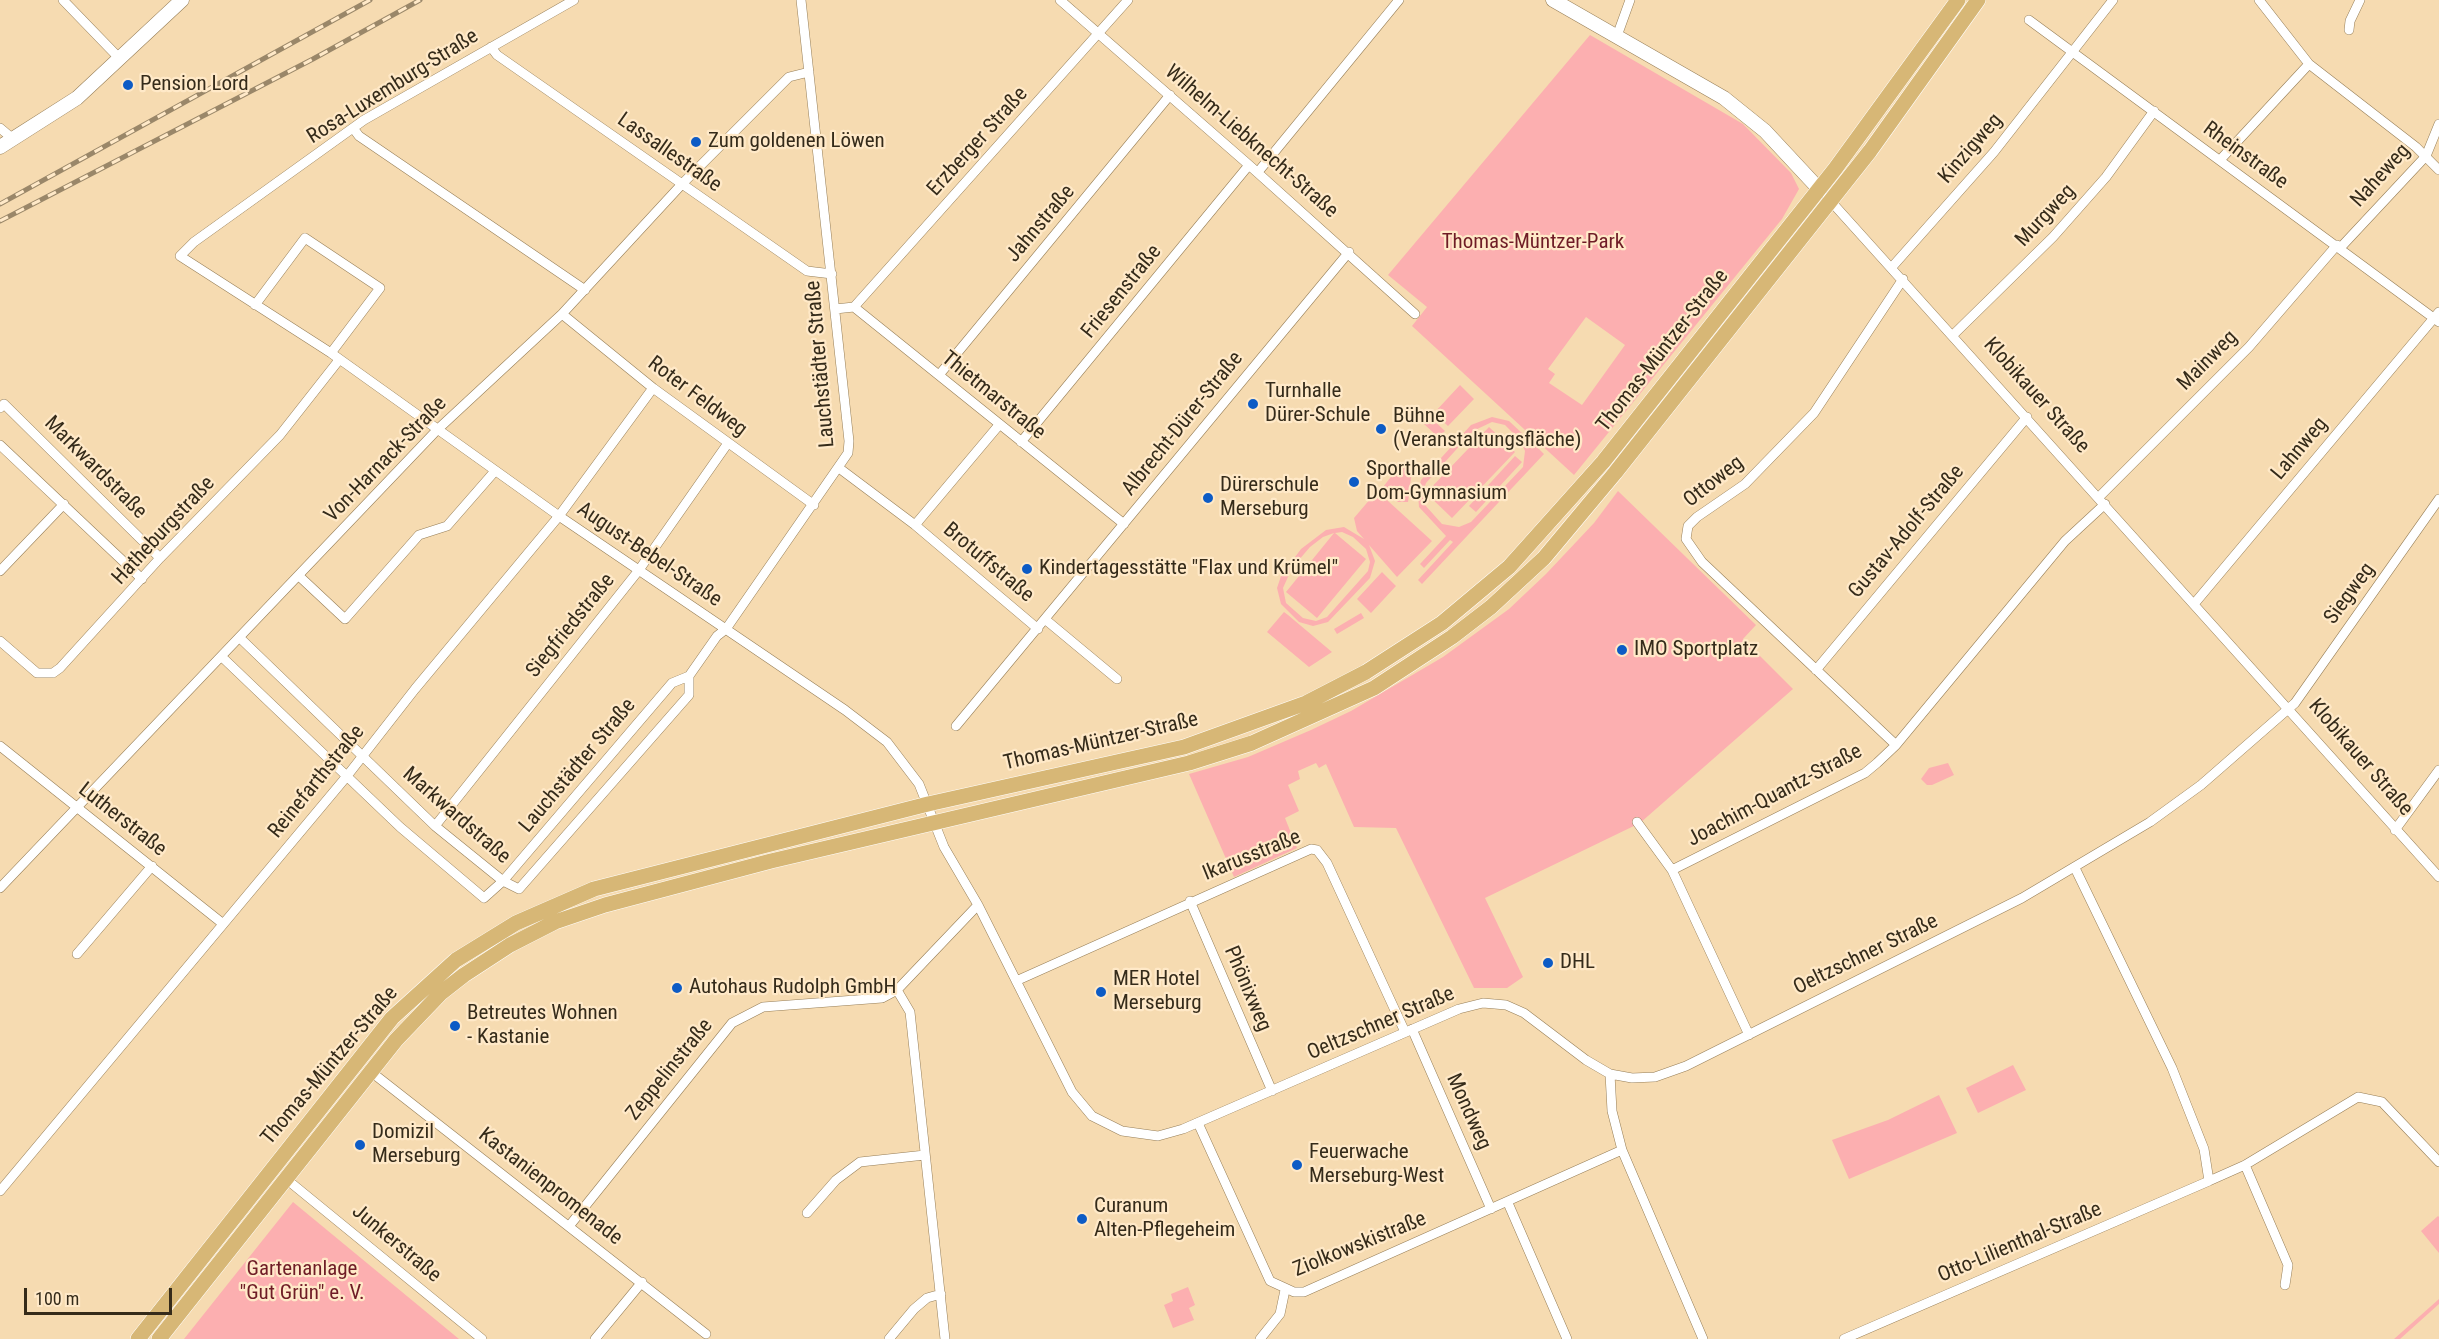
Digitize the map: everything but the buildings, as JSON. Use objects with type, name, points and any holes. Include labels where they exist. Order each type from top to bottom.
[{"type":"main road","name":"Thomas-Müntzer-Straße","points":[[138,1339],[392,1018],[456,960],[516,923],[594,889],[928,804],[1184,747],[1306,703],[1366,672],[1442,623],[1509,567],[1603,462],[1819,189],[1918,58],[1958,0]]},
{"type":"main road","name":"Thomas-Müntzer-Straße","points":[[159,1339],[370,1071],[418,1016],[464,975],[510,945],[555,922],[605,905],[760,864],[1189,763],[1252,743],[1316,716],[1383,682],[1452,637],[1491,607],[1544,558],[1616,473],[1832,201],[1908,100],[1977,0]]},
{"type":"street","points":[[63,0],[120,59]]},
{"type":"street","points":[[0,147],[77,98],[182,0]]},
{"type":"street","name":"Rosa-Luxemburg-Straße","points":[[180,256],[194,242],[353,128],[574,0]]},
{"type":"street","name":"Lauchstädter Straße","points":[[689,676],[672,683],[503,881],[519,889],[688,695],[689,676],[717,636],[726,629],[848,453],[849,441],[832,274],[801,0]]},
{"type":"street","name":"Wilhelm-Liebknecht-Straße","points":[[1060,0],[1349,252],[1415,314]]},
{"type":"street","name":"Erzberger Straße","points":[[854,308],[1128,0]]},
{"type":"street","points":[[1258,172],[1399,0]]},
{"type":"street","name":"Klobikauer Straße","points":[[1553,0],[1746,114],[1832,201],[1903,279],[2439,877]]},
{"type":"street","points":[[1617,36],[1630,0]]},
{"type":"street","name":"Kinzigweg","points":[[1892,267],[1994,152],[2074,53],[2113,0]]},
{"type":"street","points":[[2259,0],[2309,64],[2426,156],[2439,170]]},
{"type":"street","points":[[2349,30],[2349,21],[2360,0]]},
{"type":"street","name":"Rheinstraße","points":[[2029,20],[2437,317]]},
{"type":"street","name":"Lassallestraße","points":[[492,47],[496,55],[807,271],[832,274]]},
{"type":"street","points":[[2220,160],[2309,64]]},
{"type":"street","name":"Von-Harnack-Straße","points":[[0,888],[437,430],[585,290],[682,184],[789,77],[809,72]]},
{"type":"street","name":"Jahnstraße","points":[[939,375],[1170,95]]},
{"type":"street","name":"Murgweg","points":[[1953,335],[2053,237],[2106,177],[2154,111]]},
{"type":"street","name":"Naheweg","points":[[2339,246],[2426,156],[2439,124]]},
{"type":"street","points":[[0,128],[13,139]]},
{"type":"street","points":[[353,128],[359,136],[585,290]]},
{"type":"street","points":[[2426,156],[2439,158]]},
{"type":"street","name":"Friesenstraße","points":[[1021,442],[1249,165]]},
{"type":"street","points":[[255,305],[305,238],[380,288],[331,353]]},
{"type":"street","name":"Mainweg","points":[[2102,500],[2249,347],[2339,246]]},
{"type":"street","name":"Albrecht-Dürer-Straße","points":[[956,726],[1349,252]]},
{"type":"street","name":"August-Bebel-Straße","points":[[180,256],[331,353],[559,516],[881,737],[912,772],[928,804]]},
{"type":"street","name":"Ottoweg","points":[[1896,745],[1701,562],[1686,539],[1688,526],[1705,510],[1745,484],[1814,413],[1903,279]]},
{"type":"street","points":[[835,309],[854,308]]},
{"type":"street","name":"Thietmarstraße","points":[[854,308],[1124,524]]},
{"type":"street","name":"Roter Feldweg","points":[[561,314],[653,388],[814,505]]},
{"type":"street","name":"Lahnweg","points":[[2194,604],[2437,317]]},
{"type":"street","name":"Hatheburgstraße","points":[[0,641],[37,673],[53,674],[160,558],[280,435],[339,360]]},
{"type":"street","name":"Reinefarthstraße","points":[[0,1191],[347,776],[559,516],[653,388]]},
{"type":"street","name":"Markwardstraße","points":[[2,406],[160,558]]},
{"type":"street","name":"Gustav-Adolf-Straße","points":[[1816,670],[2027,417]]},
{"type":"street","name":"Brotuffstraße","points":[[915,525],[999,425]]},
{"type":"street","name":"Siegfriedstraße","points":[[435,826],[639,570],[728,443]]},
{"type":"street","points":[[0,446],[142,579]]},
{"type":"street","name":"Brotuffstraße","points":[[839,468],[915,525],[1038,629]]},
{"type":"street","points":[[299,576],[345,619],[419,536],[447,526],[495,471]]},
{"type":"street","name":"Siegweg","points":[[2287,707],[2295,703],[2439,499]]},
{"type":"street","name":"Joachim-Quantz-Straße","points":[[1749,1035],[1672,870],[1865,773],[1896,745],[2065,541],[2102,500]]},
{"type":"street","points":[[0,571],[64,504]]},
{"type":"street","points":[[1046,620],[1117,679]]},
{"type":"street","name":"Markwardstraße","points":[[222,657],[400,827],[484,898],[503,881],[435,826],[240,638]]},
{"type":"street","name":"Oeltzschner Straße","points":[[928,804],[953,865],[978,905],[1072,1092],[1092,1116],[1109,1126],[1142,1136],[1170,1133],[1197,1123],[1467,1006],[1490,1002],[1506,1005],[1532,1018],[1586,1060],[1610,1074],[1632,1078],[1663,1076],[2022,898],[2075,868],[2150,822],[2200,785],[2287,707]]},
{"type":"street","name":"Lutherstraße","points":[[0,746],[222,923]]},
{"type":"street","points":[[2395,830],[2439,770]]},
{"type":"street","points":[[1637,822],[1672,870]]},
{"type":"street","name":"Ikarusstraße","points":[[1016,981],[1303,851],[1317,850],[1327,863],[1408,1031]]},
{"type":"street","points":[[77,954],[152,866]]},
{"type":"street","points":[[2075,868],[2172,1068],[2204,1149],[2209,1181]]},
{"type":"street","name":"Phönixweg","points":[[1190,901],[1272,1091]]},
{"type":"street","name":"Zeppelinstraße","points":[[570,1224],[732,1023],[763,1007],[882,998],[897,990],[978,905]]},
{"type":"street","points":[[897,990],[910,1012],[945,1339]]},
{"type":"street","name":"Mondweg","points":[[1408,1031],[1491,1209]]},
{"type":"street","name":"Kastanienpromenade","points":[[370,1071],[570,1224],[706,1334]]},
{"type":"street","points":[[1610,1074],[1612,1111],[1622,1150],[1703,1339]]},
{"type":"street","name":"Otto-Lilienthal-Straße","points":[[1844,1339],[2245,1165],[2358,1097],[2382,1102],[2439,1162]]},
{"type":"street","name":"Ziolkowskistraße","points":[[1197,1123],[1270,1281],[1285,1290],[1304,1292],[1508,1203],[1622,1150]]},
{"type":"street","points":[[807,1213],[836,1180],[860,1162],[925,1155]]},
{"type":"street","points":[[2245,1165],[2288,1265],[2285,1285]]},
{"type":"street","name":"Junkerstraße","points":[[285,1178],[482,1339]]},
{"type":"street","points":[[1508,1203],[1567,1339]]},
{"type":"street","points":[[595,1339],[642,1282]]},
{"type":"street","points":[[1260,1339],[1280,1314],[1285,1290]]},
{"type":"street","points":[[889,1339],[927,1298],[941,1294]]},
{"type":"green space","name":"Thomas-Müntzer-Park","points":[[1590,35],[1743,124],[1791,173],[1799,189],[1782,219],[1574,475],[1412,326],[1427,307],[1388,275]],"holes":[[[1586,317],[1625,345],[1582,405],[1549,383],[1555,374],[1548,369]]]},
{"type":"green space","points":[[1460,385],[1474,399],[1448,426],[1434,413]]},
{"type":"green space","points":[[1430,417],[1445,431],[1438,437],[1424,424]]},
{"type":"green space","points":[[1492,417],[1509,421],[1525,436],[1530,447],[1534,444],[1544,454],[1422,584],[1418,580],[1453,542],[1450,540],[1424,568],[1420,564],[1446,536],[1419,507],[1418,493],[1421,480],[1471,425]],"holes":[[[1492,422],[1505,425],[1520,440],[1525,451],[1523,467],[1471,522],[1459,527],[1442,524],[1425,505],[1423,492],[1426,483],[1473,431]]]},
{"type":"green space","points":[[1489,427],[1515,452],[1452,518],[1426,493]]},
{"type":"green space","points":[[1515,456],[1522,462],[1476,512],[1469,506]]},
{"type":"green space","points":[[1400,465],[1412,470],[1408,502],[1398,502],[1380,491]]},
{"type":"green space","points":[[1377,491],[1432,541],[1397,577],[1369,545],[1375,561],[1370,578],[1328,622],[1313,626],[1299,622],[1281,604],[1277,588],[1281,576],[1301,549],[1326,530],[1344,527],[1364,539],[1357,531],[1354,518]],"holes":[[[1342,532],[1353,537],[1366,549],[1370,562],[1368,571],[1327,617],[1316,621],[1303,618],[1286,603],[1283,588],[1292,568],[1310,547],[1323,537],[1334,533],[1286,592],[1317,618],[1366,559],[1335,533]]]},
{"type":"green space","points":[[1618,491],[1756,625],[1743,639],[1793,689],[1640,823],[1485,898],[1523,977],[1507,988],[1474,988],[1396,828],[1354,827],[1326,764],[1319,768],[1316,763],[1298,771],[1300,779],[1288,785],[1299,811],[1285,818],[1297,848],[1234,877],[1189,774],[1248,757],[1311,730],[1351,711],[1443,657],[1509,609],[1546,574],[1594,523]]},
{"type":"green space","points":[[1382,572],[1396,586],[1371,613],[1357,599]]},
{"type":"green space","points":[[1284,612],[1332,652],[1309,667],[1267,632]]},
{"type":"green space","points":[[1361,613],[1364,618],[1337,634],[1334,629]]},
{"type":"green space","points":[[1948,763],[1954,775],[1932,785],[1927,785],[1921,779],[1929,768]]},
{"type":"green space","points":[[2013,1065],[2026,1090],[1978,1113],[1966,1088]]},
{"type":"green space","points":[[1939,1095],[1957,1133],[1849,1179],[1832,1140],[1888,1120]]},
{"type":"green space","name":"Gartenanlage \"Gut Grün\" e. V.","points":[[293,1202],[459,1339],[184,1339]]},
{"type":"green space","points":[[2439,1217],[2439,1253],[2421,1231]]},
{"type":"green space","points":[[1188,1287],[1195,1305],[1189,1308],[1194,1320],[1173,1328],[1164,1305],[1173,1301],[1171,1294]]},
{"type":"green space","points":[[2439,1299],[2439,1304],[2400,1339],[2394,1339]]},
{"type":"railway","points":[[0,204],[370,0]]},
{"type":"railway","points":[[0,221],[313,59],[420,0]]},
{"type":"place","name":"Pension Lord","points":[[128,85]]},
{"type":"place","name":"Zum goldenen Löwen","points":[[696,142]]},
{"type":"place","name":"Turnhalle Dürer-Schule","points":[[1253,404]]},
{"type":"place","name":"Bühne (Veranstaltungsfläche)","points":[[1381,429]]},
{"type":"place","name":"Sporthalle Dom-Gymnasium","points":[[1354,482]]},
{"type":"place","name":"Dürerschule Merseburg","points":[[1208,498]]},
{"type":"place","name":"Kindertagesstätte \"Flax und Krümel\"","points":[[1027,569]]},
{"type":"place","name":"IMO Sportplatz","points":[[1622,650]]},
{"type":"place","name":"DHL","points":[[1548,963]]},
{"type":"place","name":"Autohaus Rudolph GmbH","points":[[677,988]]},
{"type":"place","name":"MER Hotel Merseburg","points":[[1101,992]]},
{"type":"place","name":"Betreutes Wohnen - Kastanie","points":[[455,1026]]},
{"type":"place","name":"Domizil Merseburg","points":[[360,1145]]},
{"type":"place","name":"Feuerwache Merseburg-West","points":[[1297,1165]]},
{"type":"place","name":"Curanum Alten-Pflegeheim","points":[[1082,1219]]}]
